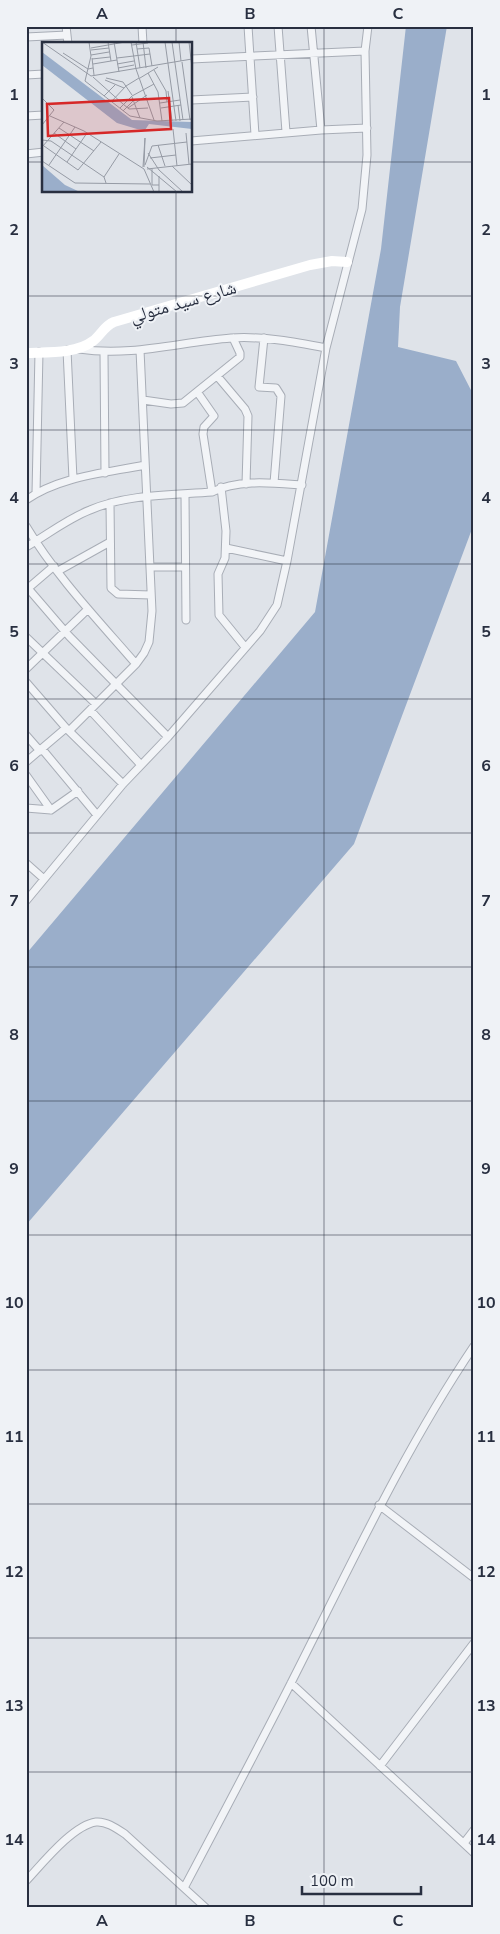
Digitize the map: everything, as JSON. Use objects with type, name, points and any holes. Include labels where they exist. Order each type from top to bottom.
[{"type":"street","points":[[66,26],[68,42]]},
{"type":"street","points":[[142,26],[143,42]]},
{"type":"street","points":[[248,26],[255,135]]},
{"type":"street","points":[[278,26],[286,132]]},
{"type":"street","points":[[311,26],[321,130]]},
{"type":"street","points":[[26,901],[123,784],[168,737],[245,647],[273,612],[280,596],[326,348],[362,209],[367,128],[366,51],[368,26]]},
{"type":"street","points":[[26,37],[67,35]]},
{"type":"street","points":[[192,59],[366,51]]},
{"type":"street","points":[[26,75],[42,74]]},
{"type":"street","points":[[192,100],[253,97]]},
{"type":"street","points":[[26,116],[42,115]]},
{"type":"street","points":[[192,141],[286,132],[367,128]]},
{"type":"street","points":[[26,154],[42,152]]},
{"type":"street","name":"شارع سيد متولي","points":[[26,353],[72,349],[94,341],[106,326],[114,322],[310,265],[332,261],[347,262]]},
{"type":"street","points":[[73,479],[72,349],[104,352],[140,350],[233,338],[264,338],[326,348]]},
{"type":"street","points":[[143,400],[179,404],[198,393],[240,357],[233,338]]},
{"type":"street","points":[[264,338],[259,387],[276,388],[281,396],[274,484]]},
{"type":"street","points":[[26,762],[68,730],[90,710],[136,664],[149,642],[151,595],[140,350]]},
{"type":"street","points":[[36,493],[39,352]]},
{"type":"street","points":[[104,352],[105,473]]},
{"type":"street","points":[[218,377],[245,408],[248,416],[246,484]]},
{"type":"street","points":[[198,393],[214,415],[204,426],[203,434],[212,492]]},
{"type":"street","points":[[26,500],[36,493],[73,479],[145,465]]},
{"type":"street","points":[[26,547],[80,514],[110,503],[147,497],[212,492],[221,487],[246,484],[302,485]]},
{"type":"street","points":[[221,487],[226,521],[226,548],[225,558],[218,574],[219,615],[245,647]]},
{"type":"street","points":[[185,494],[184,567],[186,620]]},
{"type":"street","points":[[110,503],[110,585],[112,591],[118,594],[151,595]]},
{"type":"street","points":[[26,526],[88,610],[136,664]]},
{"type":"street","points":[[110,542],[56,568],[27,588],[65,631],[168,737]]},
{"type":"street","points":[[226,548],[288,561]]},
{"type":"street","points":[[150,567],[184,567]]},
{"type":"street","points":[[26,669],[88,610]]},
{"type":"street","points":[[26,637],[96,704]]},
{"type":"street","points":[[26,682],[68,730],[123,784]]},
{"type":"street","points":[[90,710],[141,765]]},
{"type":"street","points":[[26,735],[97,815]]},
{"type":"street","points":[[26,775],[50,810]]},
{"type":"street","points":[[26,808],[50,810],[78,792]]},
{"type":"street","points":[[26,863],[44,879]]},
{"type":"street","points":[[184,1888],[291,1683],[379,1505],[427,1419],[474,1346]]},
{"type":"street","points":[[379,1505],[474,1578]]},
{"type":"street","points":[[380,1766],[474,1643]]},
{"type":"street","points":[[291,1683],[474,1853]]},
{"type":"street","points":[[26,1881],[63,1842],[94,1822],[102,1823],[115,1827],[125,1834],[206,1908]]},
{"type":"street","points":[[464,1843],[474,1830]]},
{"type":"water","points":[[406,26],[447,26],[400,307],[398,347],[456,361],[474,396],[472,529],[354,844],[26,1225],[26,954],[315,612],[381,249]]}]
